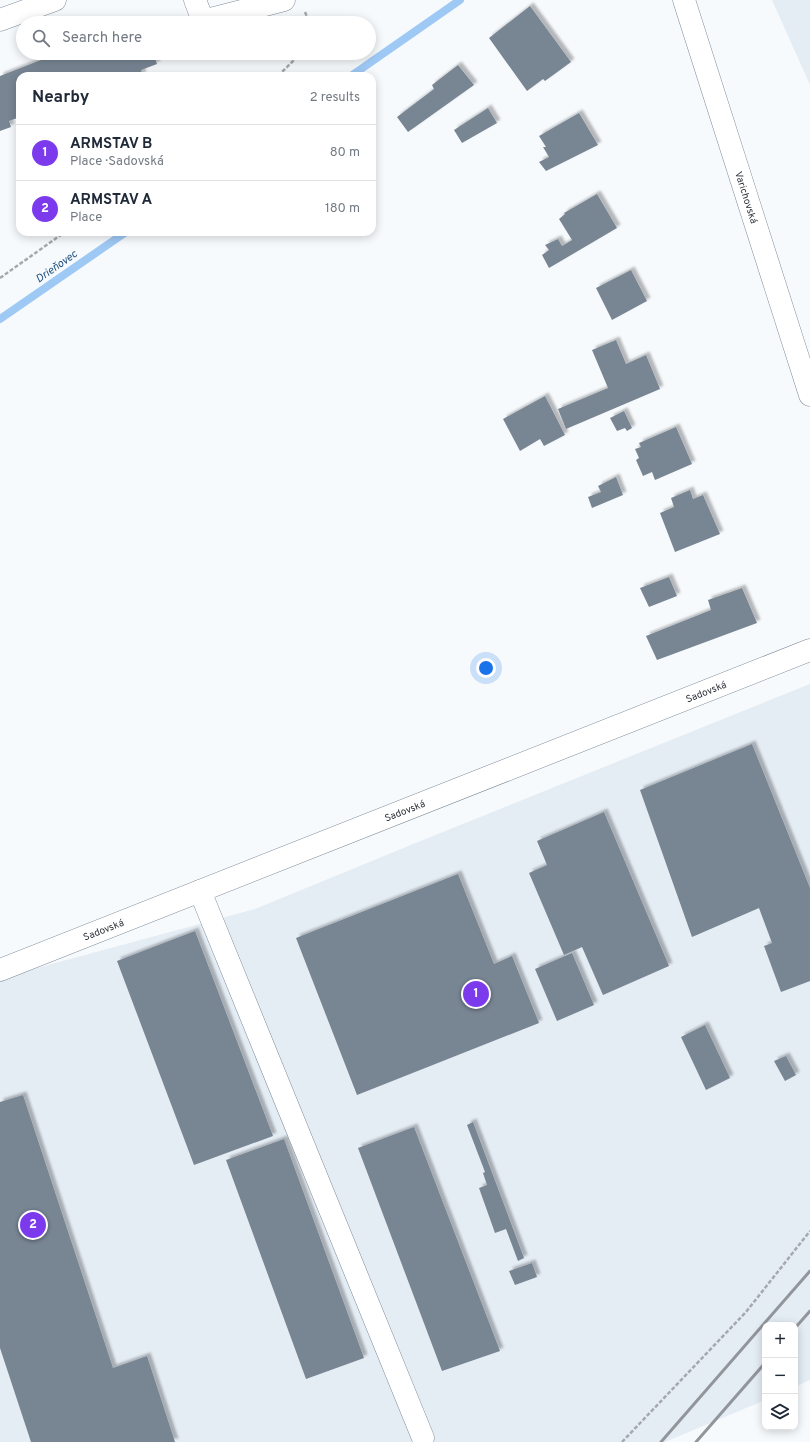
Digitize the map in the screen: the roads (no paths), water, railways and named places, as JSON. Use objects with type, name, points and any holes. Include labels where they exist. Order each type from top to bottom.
[{"type":"street","points":[[0,20],[55,0]]},
{"type":"street","points":[[195,0],[201,16]]},
{"type":"street","points":[[222,16],[284,0]]},
{"type":"street","name":"Varichovská","points":[[684,0],[804,352],[810,395]]},
{"type":"street","name":"Sadovská","points":[[0,970],[810,650]]},
{"type":"street","points":[[200,891],[423,1438]]},
{"type":"waterway","name":"Drieňovec","points":[[376,59],[460,0]]},
{"type":"waterway","name":"Drieňovec","points":[[357,72],[374,60]]},
{"type":"waterway","name":"Drieňovec","points":[[0,319],[120,236]]},
{"type":"railway","points":[[661,1442],[810,1271]]},
{"type":"railway","points":[[798,1325],[810,1311]]},
{"type":"railway","points":[[696,1442],[762,1366]]},
{"type":"place","name":"ARMSTAV B","points":[[476,994]]},
{"type":"place","name":"ARMSTAV A","points":[[33,1225]]}]
